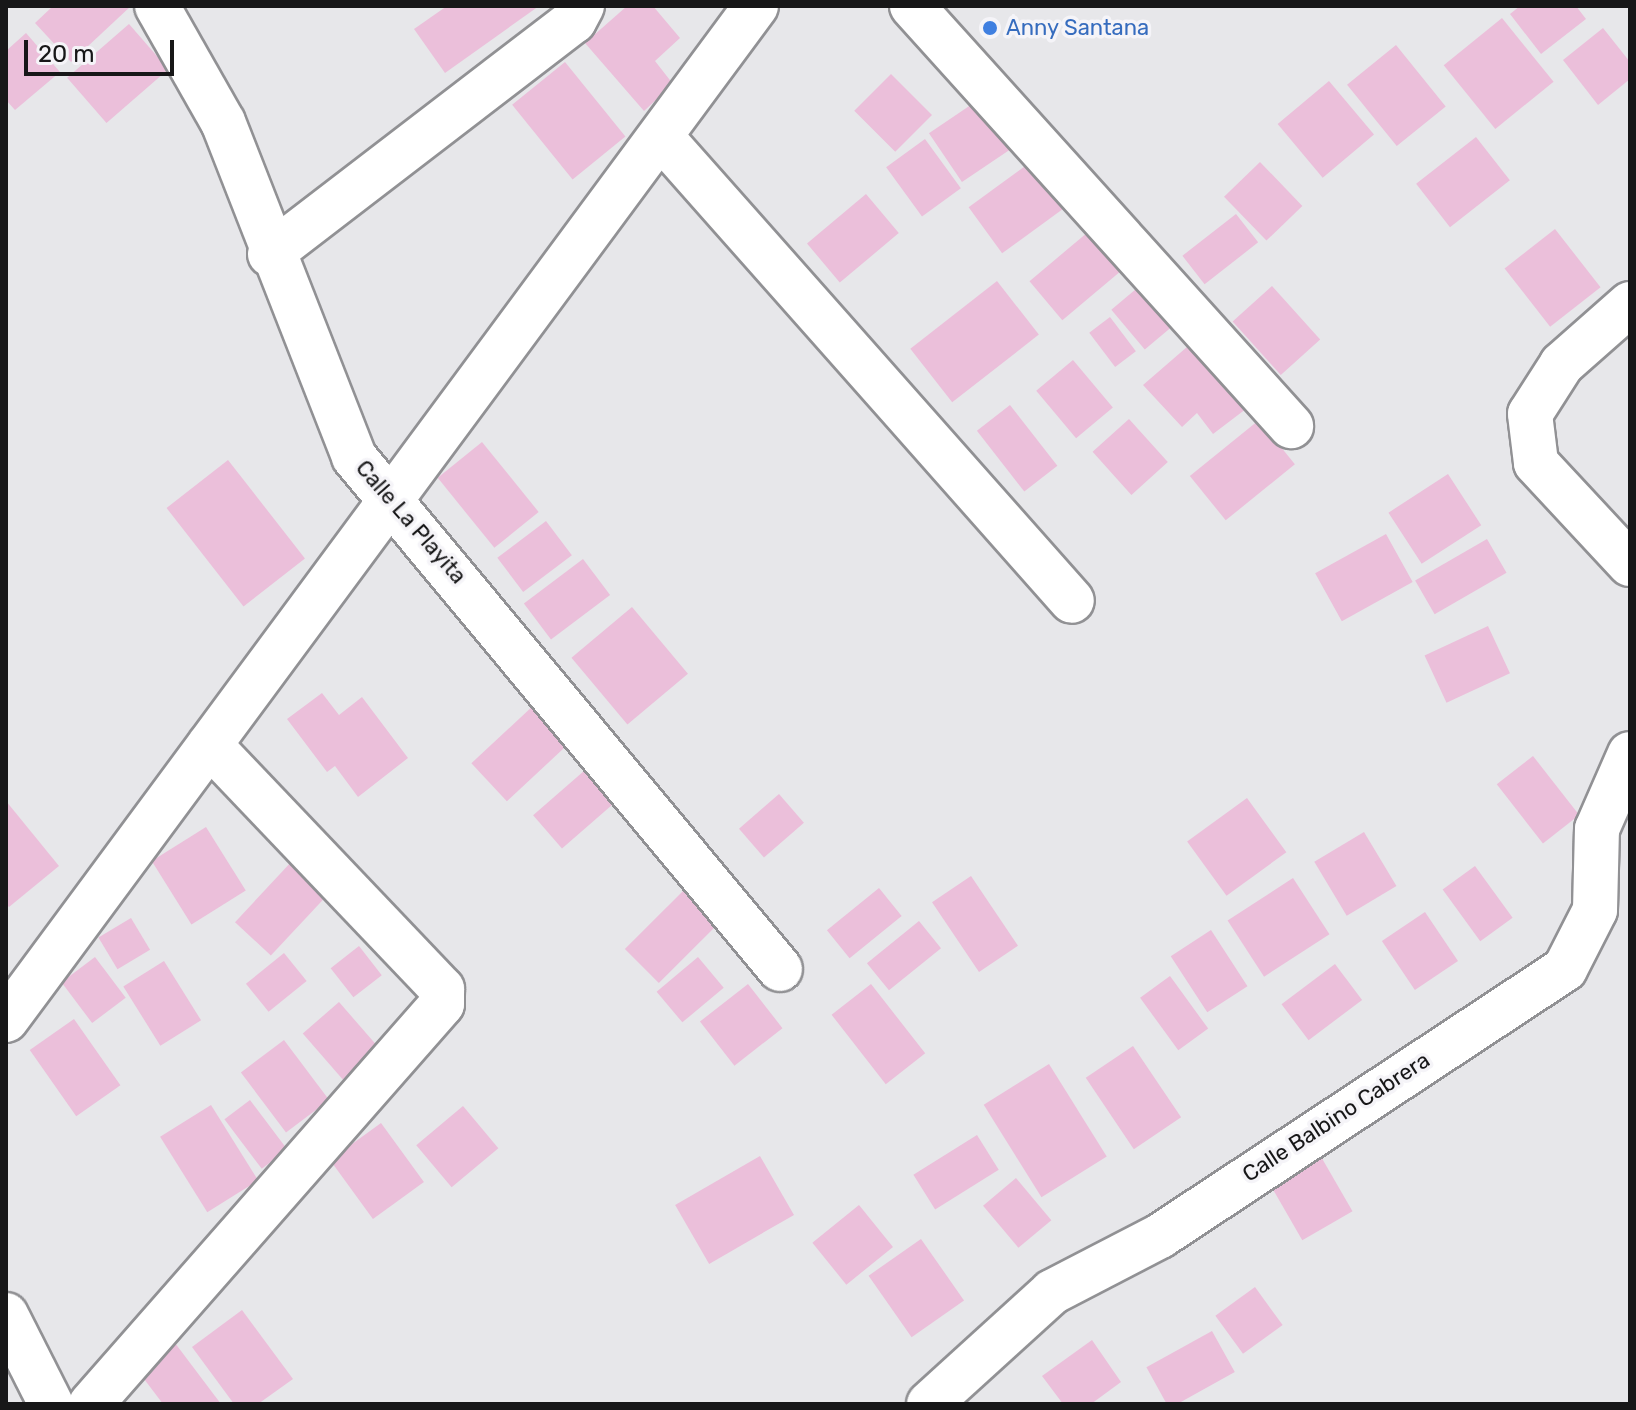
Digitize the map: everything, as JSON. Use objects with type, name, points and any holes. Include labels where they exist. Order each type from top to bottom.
[{"type":"street","name":"Calle La Playita","points":[[157,6],[223,122],[270,254],[354,457],[395,501],[780,969]]},
{"type":"street","points":[[270,254],[574,21],[582,6]]},
{"type":"street","points":[[6,1020],[395,501],[756,6]]},
{"type":"street","points":[[912,6],[1291,426]]},
{"type":"street","points":[[662,138],[1072,601]]},
{"type":"street","points":[[1630,304],[1562,364],[1530,414],[1536,463],[1630,564]]},
{"type":"street","points":[[91,1404],[442,1004],[442,989],[210,745]]},
{"type":"street","name":"Calle Balbino Cabrera","points":[[929,1404],[1052,1292],[1160,1236],[1565,969],[1595,910],[1597,829],[1630,754]]},
{"type":"street","points":[[6,1315],[51,1404]]},
{"type":"building","points":[[53,6],[131,6],[71,62],[35,23]]},
{"type":"building","points":[[447,6],[539,6],[445,73],[414,29]]},
{"type":"building","points":[[627,6],[653,6],[680,38],[655,61],[673,84],[644,111],[585,43]]},
{"type":"building","points":[[1520,6],[1576,6],[1586,19],[1541,54],[1510,14]]},
{"type":"building","points":[[1502,18],[1554,82],[1495,129],[1444,65]]},
{"type":"building","points":[[129,24],[168,69],[106,123],[67,78]]},
{"type":"building","points":[[1603,28],[1630,62],[1630,79],[1598,105],[1563,60]]},
{"type":"building","points":[[26,33],[60,72],[15,110],[6,100],[6,51]]},
{"type":"building","points":[[1396,45],[1446,106],[1397,146],[1347,85]]},
{"type":"building","points":[[565,62],[625,137],[573,179],[512,105]]},
{"type":"building","points":[[891,74],[932,115],[895,152],[854,111]]},
{"type":"building","points":[[1329,81],[1374,135],[1323,178],[1278,124]]},
{"type":"building","points":[[987,94],[1020,143],[962,182],[929,133]]},
{"type":"building","points":[[1476,137],[1510,180],[1450,227],[1416,184]]},
{"type":"building","points":[[925,139],[961,188],[922,217],[886,167]]},
{"type":"building","points":[[1039,156],[1073,202],[1002,253],[969,207]]},
{"type":"building","points":[[1260,162],[1302,206],[1266,241],[1224,197]]},
{"type":"building","points":[[866,194],[899,233],[840,283],[807,243]]},
{"type":"building","points":[[1236,214],[1258,242],[1205,284],[1182,256]]},
{"type":"building","points":[[1100,222],[1133,261],[1062,320],[1030,281]]},
{"type":"building","points":[[1555,229],[1601,287],[1550,327],[1505,268]]},
{"type":"building","points":[[997,281],[1039,335],[952,402],[910,349]]},
{"type":"building","points":[[1142,284],[1175,324],[1145,350],[1111,310]]},
{"type":"building","points":[[1272,286],[1320,340],[1281,375],[1233,321]]},
{"type":"building","points":[[1110,317],[1136,351],[1115,367],[1089,333]]},
{"type":"building","points":[[1202,334],[1259,399],[1213,434],[1197,413],[1182,427],[1143,385]]},
{"type":"building","points":[[1073,360],[1113,407],[1076,438],[1036,391]]},
{"type":"building","points":[[1010,405],[1057,466],[1024,492],[977,431]]},
{"type":"building","points":[[1129,419],[1168,462],[1131,495],[1093,452]]},
{"type":"building","points":[[1259,420],[1295,464],[1226,520],[1190,476]]},
{"type":"building","points":[[482,442],[539,512],[494,548],[438,478]]},
{"type":"building","points":[[228,460],[305,559],[243,607],[167,508]]},
{"type":"building","points":[[1448,474],[1481,525],[1422,564],[1388,513]]},
{"type":"building","points":[[546,521],[572,555],[523,592],[497,558]]},
{"type":"building","points":[[1386,534],[1413,582],[1342,621],[1315,573]]},
{"type":"building","points":[[1487,539],[1506,573],[1435,614],[1415,580]]},
{"type":"building","points":[[583,559],[610,595],[551,639],[524,604]]},
{"type":"building","points":[[632,607],[688,674],[627,724],[571,658]]},
{"type":"building","points":[[1488,626],[1510,673],[1447,703],[1425,656]]},
{"type":"building","points":[[322,693],[339,715],[362,697],[408,758],[358,797],[335,766],[327,772],[287,719]]},
{"type":"building","points":[[535,704],[570,742],[507,801],[471,763]]},
{"type":"building","points":[[1533,756],[1579,815],[1543,843],[1497,784]]},
{"type":"building","points":[[592,764],[621,797],[562,848],[533,815]]},
{"type":"building","points":[[779,794],[804,823],[764,857],[739,829]]},
{"type":"building","points":[[1247,798],[1286,852],[1227,896],[1187,841]]},
{"type":"building","points":[[6,801],[59,866],[9,907],[6,904]]},
{"type":"building","points":[[206,827],[246,891],[191,925],[152,861]]},
{"type":"building","points":[[1364,832],[1396,886],[1347,916],[1314,862]]},
{"type":"building","points":[[293,860],[329,893],[271,956],[235,922]]},
{"type":"building","points":[[1475,866],[1513,918],[1480,941],[1443,890]]},
{"type":"building","points":[[971,876],[1018,946],[979,972],[932,902]]},
{"type":"building","points":[[1293,878],[1329,934],[1264,977],[1228,920]]},
{"type":"building","points":[[879,888],[902,916],[850,958],[827,930]]},
{"type":"building","points":[[685,889],[719,923],[659,983],[625,949]]},
{"type":"building","points":[[1425,912],[1458,961],[1415,990],[1382,941]]},
{"type":"building","points":[[131,918],[150,950],[117,969],[98,938]]},
{"type":"building","points":[[919,921],[941,948],[889,990],[867,963]]},
{"type":"building","points":[[1211,930],[1247,986],[1207,1012],[1171,956]]},
{"type":"building","points":[[359,946],[382,975],[353,997],[331,968]]},
{"type":"building","points":[[284,953],[307,981],[269,1012],[246,984]]},
{"type":"building","points":[[95,957],[126,998],[92,1023],[61,982]]},
{"type":"building","points":[[698,957],[724,988],[682,1022],[657,992]]},
{"type":"building","points":[[164,961],[201,1020],[160,1046],[123,986]]},
{"type":"building","points":[[1335,964],[1362,1000],[1309,1040],[1281,1004]]},
{"type":"building","points":[[1170,976],[1208,1029],[1178,1050],[1140,998]]},
{"type":"building","points":[[748,984],[782,1028],[734,1066],[700,1022]]},
{"type":"building","points":[[871,984],[925,1053],[886,1084],[832,1015]]},
{"type":"building","points":[[339,1002],[379,1048],[343,1080],[303,1033]]},
{"type":"building","points":[[74,1019],[120,1085],[76,1116],[30,1050]]},
{"type":"building","points":[[284,1040],[329,1100],[286,1132],[241,1072]]},
{"type":"building","points":[[1133,1046],[1181,1117],[1134,1149],[1086,1078]]},
{"type":"building","points":[[1049,1064],[1107,1156],[1041,1197],[984,1105]]},
{"type":"building","points":[[250,1100],[287,1150],[262,1169],[224,1119]]},
{"type":"building","points":[[211,1105],[258,1180],[207,1212],[160,1137]]},
{"type":"building","points":[[463,1106],[498,1148],[452,1187],[416,1145]]},
{"type":"building","points":[[381,1123],[424,1182],[373,1219],[330,1160]]},
{"type":"building","points":[[977,1135],[999,1170],[935,1210],[913,1175]]},
{"type":"building","points":[[1316,1148],[1352,1211],[1302,1240],[1266,1177]]},
{"type":"building","points":[[760,1156],[794,1215],[709,1264],[675,1205]]},
{"type":"building","points":[[1016,1178],[1051,1220],[1018,1248],[983,1206]]},
{"type":"building","points":[[859,1205],[893,1247],[846,1285],[812,1243]]},
{"type":"building","points":[[921,1239],[964,1300],[912,1337],[869,1276]]},
{"type":"building","points":[[1255,1287],[1283,1325],[1243,1354],[1215,1316]]},
{"type":"building","points":[[242,1310],[293,1379],[258,1404],[234,1404],[192,1347]]},
{"type":"building","points":[[1212,1331],[1235,1372],[1177,1404],[1167,1404],[1146,1367]]},
{"type":"building","points":[[1092,1340],[1121,1382],[1091,1404],[1063,1404],[1042,1376]]},
{"type":"building","points":[[175,1343],[221,1404],[163,1404],[138,1371]]},
{"type":"place","name":"Anny Santana","points":[[990,28]]}]
